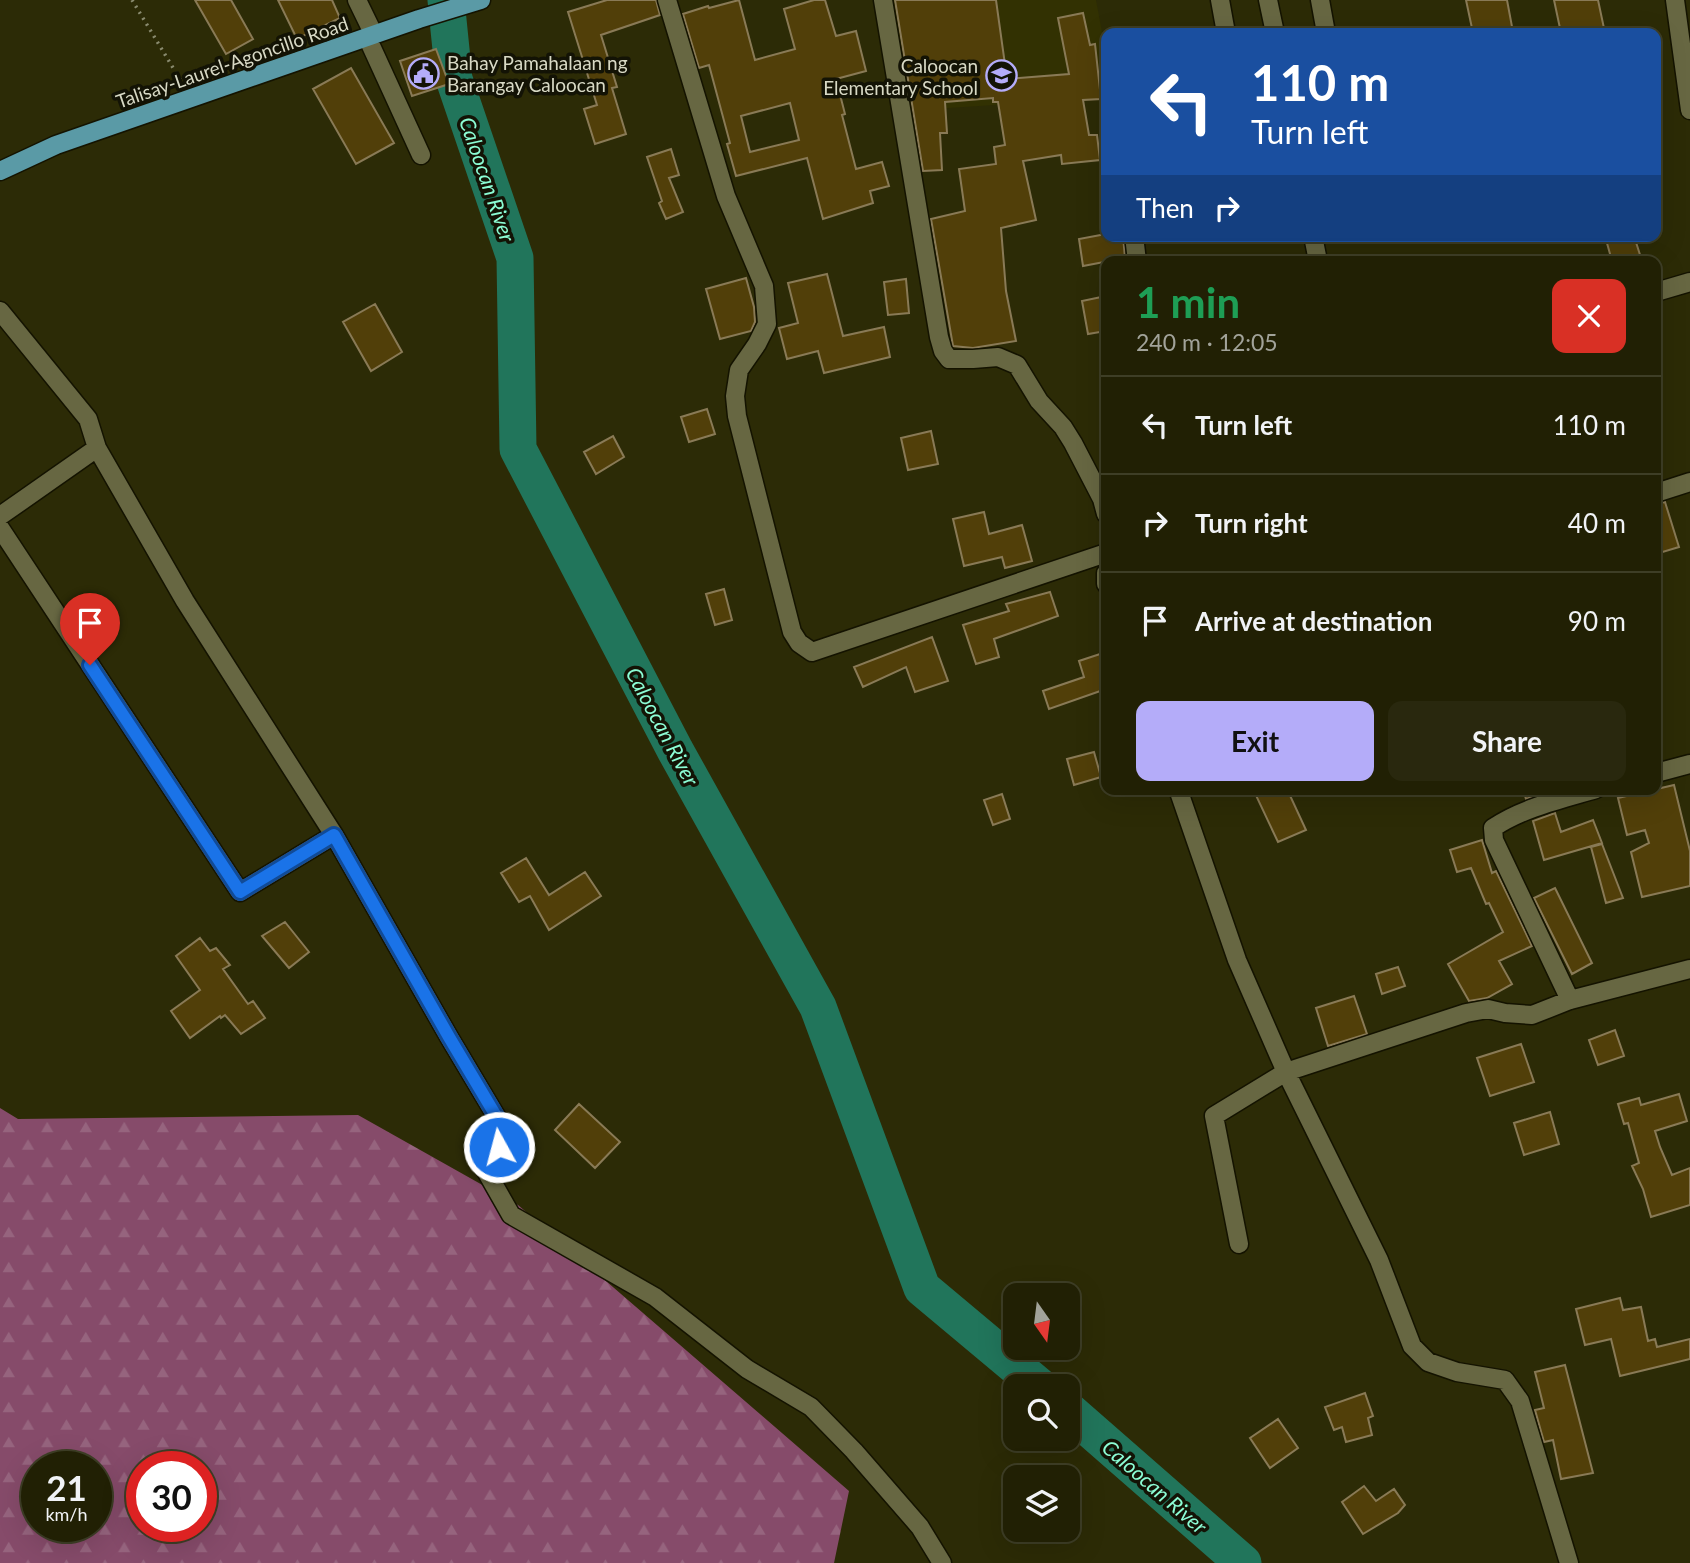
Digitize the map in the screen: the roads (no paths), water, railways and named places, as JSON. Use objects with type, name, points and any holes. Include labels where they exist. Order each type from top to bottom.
[{"type":"main road","name":"Talisay-Laurel-Agoncillo Road","points":[[0,172],[56,145],[481,0]]},
{"type":"street","points":[[357,0],[421,155]]},
{"type":"street","points":[[667,0],[726,196],[764,286],[767,324],[739,370],[735,396],[737,416],[781,591],[792,632],[799,643],[812,652],[1101,555]]},
{"type":"street","points":[[883,0],[943,351],[949,359],[998,357],[1017,365],[1039,401],[1063,427],[1101,497]]},
{"type":"street","points":[[1220,0],[1225,28]]},
{"type":"street","points":[[1268,0],[1275,28]]},
{"type":"street","points":[[1320,0],[1325,28]]},
{"type":"street","points":[[1675,0],[1690,110]]},
{"type":"street","points":[[1661,291],[1690,282]]},
{"type":"street","points":[[0,311],[88,419],[97,448],[186,601],[334,835],[502,1126],[499,1147],[487,1162],[486,1171],[511,1214],[655,1297],[747,1369],[811,1407],[854,1451],[920,1527],[942,1563]]},
{"type":"street","points":[[0,516],[97,448]]},
{"type":"street","points":[[1661,492],[1690,482]]},
{"type":"street","points":[[0,528],[240,892],[334,835]]},
{"type":"street","points":[[1661,772],[1690,764]]},
{"type":"street","points":[[1180,795],[1237,960],[1286,1072],[1379,1260],[1412,1346],[1428,1362],[1447,1369],[1505,1380],[1520,1401],[1569,1563]]},
{"type":"street","points":[[1570,1000],[1494,840],[1493,828],[1504,821],[1578,795]]},
{"type":"street","points":[[1238,1244],[1214,1116],[1286,1072],[1466,1013],[1488,1009],[1532,1014],[1570,1000],[1690,969]]},
{"type":"waterway","name":"Caloocan River","points":[[446,0],[454,79],[515,258],[518,449],[675,750],[818,1007],[922,1288],[1025,1374]]},
{"type":"waterway","name":"Caloocan River","points":[[1080,1420],[1243,1563]]},
{"type":"place","name":"Bahay Pamahalaan ng Barangay Caloocan","points":[[424,73]]},
{"type":"place","name":"Caloocan Elementary School","points":[[1001,76]]}]
